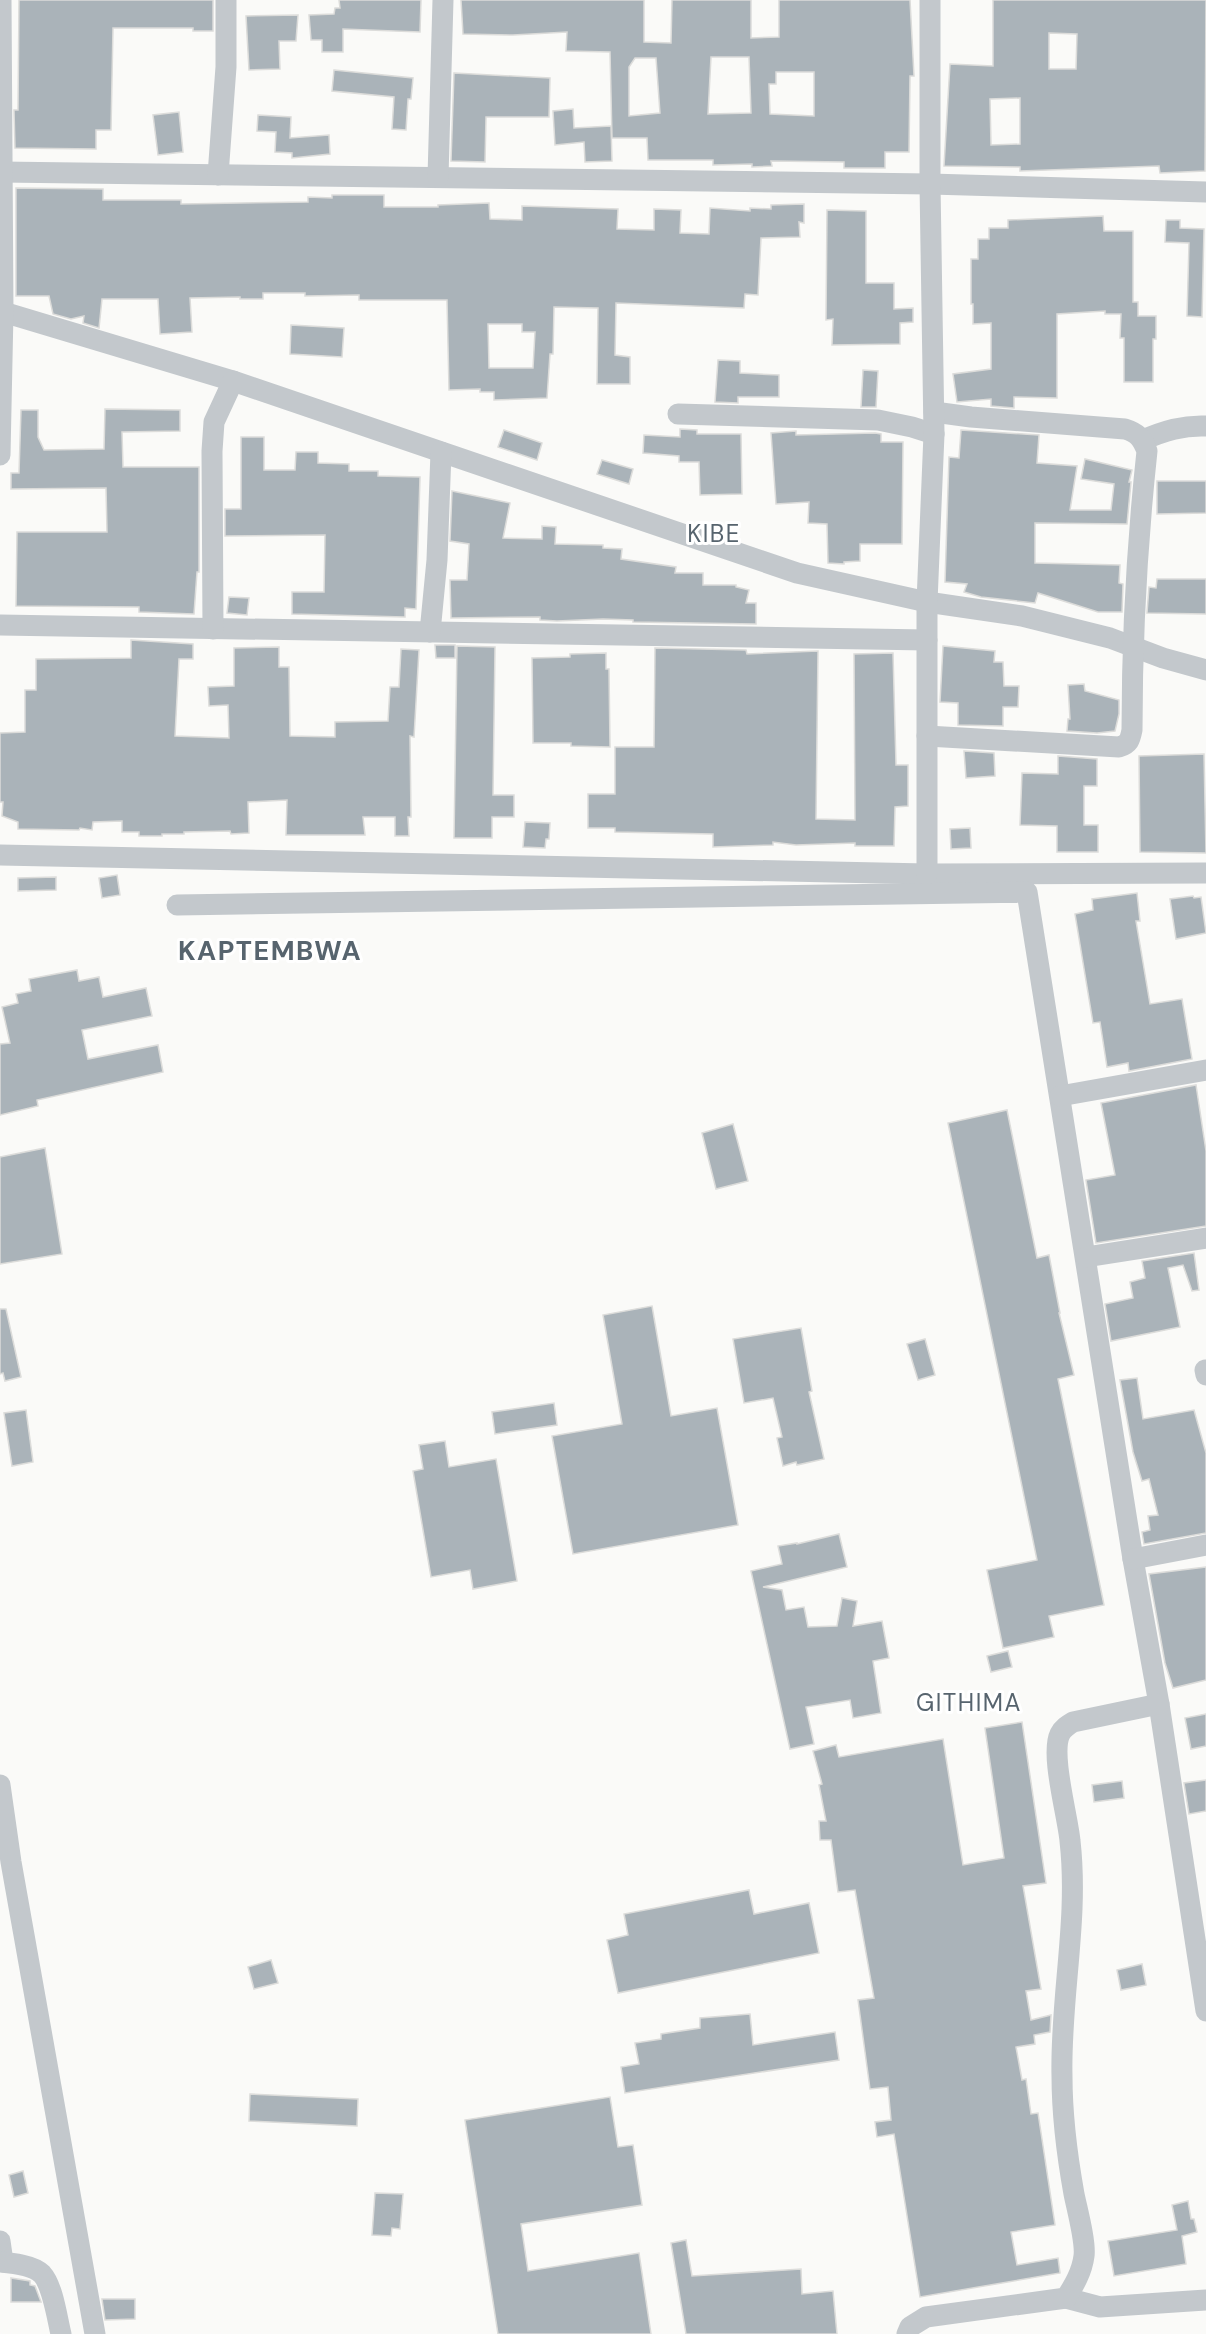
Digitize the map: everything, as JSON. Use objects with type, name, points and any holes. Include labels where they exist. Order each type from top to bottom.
[{"type":"street","points":[[0,455],[1,0]]},
{"type":"street","points":[[218,175],[226,68],[226,0]]},
{"type":"street","points":[[438,177],[442,0]]},
{"type":"street","points":[[927,874],[927,602],[934,434],[930,0]]},
{"type":"street","points":[[1,172],[930,184],[1206,192]]},
{"type":"street","points":[[2,312],[232,381],[797,573],[927,602],[1022,616],[1110,638],[1163,658],[1206,670]]},
{"type":"street","points":[[213,629],[212,451],[214,422],[232,381]]},
{"type":"street","points":[[927,736],[1119,747],[1131,739],[1137,538],[1147,451],[1143,440],[1136,432],[1125,429],[934,412]]},
{"type":"street","points":[[678,414],[878,420],[934,434]]},
{"type":"street","points":[[1143,440],[1168,430],[1194,425],[1206,426]]},
{"type":"street","points":[[430,632],[437,560],[441,452]]},
{"type":"street","points":[[0,625],[927,640]]},
{"type":"street","points":[[0,855],[927,874],[1206,873]]},
{"type":"street","points":[[177,905],[1027,892],[1133,1559],[1159,1704],[1206,2011]]},
{"type":"street","points":[[1060,1096],[1206,1070]]},
{"type":"street","points":[[1086,1257],[1206,1238]]},
{"type":"street","points":[[1205,1370],[1206,1375]]},
{"type":"street","points":[[1133,1559],[1206,1545]]},
{"type":"street","points":[[1066,2298],[1078,2278],[1084,2255],[1065,2139],[1062,2075],[1064,2020],[1071,1955],[1073,1883],[1070,1841],[1058,1763],[1059,1735],[1073,1722],[1159,1704]]},
{"type":"street","points":[[0,1785],[11,1862],[95,2334]]},
{"type":"street","points":[[0,2241],[2,2262],[31,2268],[41,2273],[53,2303],[60,2334]]},
{"type":"street","points":[[908,2334],[910,2326],[926,2317],[1066,2298],[1100,2307],[1206,2300]]},
{"type":"building","points":[[19,0],[213,0],[213,31],[193,31],[193,28],[113,28],[111,130],[96,130],[96,149],[15,148],[14,110],[18,110]]},
{"type":"building","points":[[339,0],[421,0],[420,32],[343,29],[343,52],[322,52],[322,40],[311,40],[309,15],[334,14],[335,8],[340,8]]},
{"type":"building","points":[[461,0],[644,0],[644,42],[671,43],[672,0],[751,0],[751,38],[779,37],[779,0],[910,0],[914,76],[910,76],[909,152],[885,152],[885,168],[844,168],[844,162],[771,161],[772,166],[752,167],[752,164],[713,165],[713,160],[648,160],[647,138],[612,138],[610,52],[566,51],[567,32],[513,35],[463,34]],"holes":[[[711,57],[749,57],[751,113],[708,114]],[[635,58],[656,58],[660,113],[629,116],[629,67]],[[776,72],[814,72],[814,116],[770,114],[769,84],[776,84]]]},
{"type":"building","points":[[993,0],[1206,0],[1205,171],[1160,173],[1159,166],[1020,171],[1020,167],[944,166],[950,64],[993,66]],"holes":[[[1049,33],[1077,34],[1076,69],[1049,69]],[[1020,98],[1020,144],[991,145],[990,99]]]},
{"type":"building","points":[[298,15],[296,41],[279,41],[280,69],[249,70],[246,16]]},
{"type":"building","points":[[334,70],[413,78],[411,99],[408,99],[406,130],[392,129],[394,97],[332,91]]},
{"type":"building","points":[[454,73],[550,78],[549,117],[486,117],[485,162],[451,161]]},
{"type":"building","points":[[573,109],[574,128],[611,126],[612,161],[585,162],[584,142],[555,145],[553,111]]},
{"type":"building","points":[[179,112],[183,152],[158,155],[153,115]]},
{"type":"building","points":[[258,115],[291,117],[290,138],[329,135],[330,154],[292,158],[292,153],[275,152],[276,132],[257,131]]},
{"type":"building","points":[[16,188],[103,189],[103,200],[181,200],[181,204],[308,202],[308,197],[384,195],[384,207],[438,207],[438,205],[489,203],[490,219],[522,220],[522,206],[618,209],[617,229],[654,230],[654,209],[681,210],[680,233],[709,234],[710,208],[750,211],[750,208],[771,209],[771,205],[804,204],[804,223],[799,222],[800,237],[761,238],[758,295],[745,294],[744,308],[616,303],[615,355],[630,357],[630,384],[597,384],[598,308],[554,307],[553,354],[550,354],[547,398],[494,400],[494,392],[480,392],[480,389],[449,390],[447,300],[359,300],[359,295],[305,296],[305,293],[263,293],[263,299],[190,298],[192,332],[160,334],[158,299],[102,299],[99,328],[83,323],[84,316],[71,319],[53,314],[49,296],[16,296]],"holes":[[[488,324],[522,324],[522,332],[535,332],[533,368],[489,368]]]},
{"type":"building","points":[[827,210],[866,211],[866,283],[894,283],[894,309],[913,308],[913,322],[900,323],[900,344],[832,345],[833,319],[826,320]]},
{"type":"building","points":[[1103,216],[1104,231],[1133,231],[1133,302],[1138,302],[1138,316],[1156,316],[1156,339],[1153,339],[1153,382],[1124,382],[1124,338],[1120,338],[1121,314],[1105,314],[1105,311],[1057,314],[1057,398],[1014,397],[1014,408],[991,406],[991,399],[957,402],[953,374],[991,369],[991,323],[973,324],[973,304],[971,304],[971,259],[978,259],[978,239],[989,239],[989,228],[1008,228],[1008,220]]},
{"type":"building","points":[[1166,220],[1180,220],[1180,228],[1204,229],[1202,317],[1187,316],[1189,243],[1165,242]]},
{"type":"building","points":[[291,325],[344,328],[342,357],[290,354]]},
{"type":"building","points":[[718,360],[740,361],[740,373],[779,375],[779,397],[738,397],[738,403],[715,402]]},
{"type":"building","points":[[863,370],[878,371],[876,407],[861,407]]},
{"type":"building","points":[[105,409],[180,410],[180,431],[122,432],[123,467],[199,467],[199,572],[197,572],[194,614],[139,612],[139,607],[16,606],[17,532],[107,532],[106,488],[11,489],[11,473],[19,473],[21,410],[38,410],[38,437],[44,450],[104,449]]},
{"type":"building","points":[[680,429],[697,430],[697,434],[741,434],[742,494],[700,495],[699,462],[679,462],[679,456],[643,453],[644,435],[680,437]]},
{"type":"building","points":[[504,430],[542,443],[537,460],[498,447]]},
{"type":"building","points":[[961,430],[1039,435],[1037,463],[1077,466],[1070,510],[1111,510],[1114,484],[1081,479],[1085,459],[1132,470],[1129,482],[1131,482],[1127,524],[1035,523],[1035,563],[1120,565],[1119,583],[1123,584],[1122,612],[1098,612],[1038,593],[1035,603],[981,597],[964,592],[967,584],[945,582],[949,457],[959,458]]},
{"type":"building","points":[[796,431],[796,435],[875,433],[881,434],[881,442],[903,442],[902,544],[860,544],[860,561],[844,562],[844,564],[828,563],[827,524],[808,523],[809,502],[776,504],[771,433]]},
{"type":"building","points":[[241,437],[264,437],[264,470],[295,470],[296,452],[318,452],[318,463],[349,464],[349,471],[378,471],[378,476],[420,477],[416,609],[405,608],[405,617],[292,614],[292,592],[324,592],[325,535],[225,536],[225,509],[241,509]]},
{"type":"building","points":[[602,460],[633,469],[629,484],[597,474]]},
{"type":"building","points":[[1157,481],[1206,481],[1206,513],[1157,514]]},
{"type":"building","points":[[452,491],[510,503],[503,538],[542,539],[542,526],[556,527],[555,544],[603,545],[603,548],[622,549],[621,559],[676,567],[675,573],[703,573],[703,585],[736,585],[736,587],[749,590],[746,603],[756,603],[756,624],[633,622],[633,620],[603,619],[557,621],[540,620],[540,617],[451,618],[450,580],[467,580],[469,544],[450,541]]},
{"type":"building","points":[[1157,579],[1206,579],[1206,614],[1147,613],[1149,587],[1156,588]]},
{"type":"building","points":[[229,597],[249,598],[247,615],[227,613]]},
{"type":"building","points":[[131,640],[193,644],[193,659],[179,659],[175,736],[229,738],[228,705],[209,706],[208,687],[234,686],[234,648],[279,647],[279,667],[289,667],[290,736],[335,737],[335,722],[388,721],[390,687],[399,687],[401,649],[419,650],[414,737],[410,736],[411,817],[408,817],[409,836],[395,836],[395,817],[363,817],[365,835],[286,835],[287,800],[248,802],[249,833],[184,832],[184,834],[162,834],[162,836],[139,836],[139,832],[122,832],[122,821],[93,822],[92,830],[80,828],[79,830],[18,829],[18,822],[2,816],[0,733],[25,732],[25,690],[36,690],[36,659],[131,658]]},
{"type":"building","points":[[435,645],[455,645],[455,658],[436,658]]},
{"type":"building","points":[[457,646],[495,647],[493,795],[514,795],[514,817],[492,817],[492,838],[454,838]]},
{"type":"building","points":[[943,646],[995,651],[994,662],[1003,662],[1004,686],[1019,686],[1018,707],[1003,707],[1003,726],[958,725],[958,703],[940,702]]},
{"type":"building","points":[[655,648],[746,650],[747,654],[818,651],[816,819],[855,820],[854,654],[893,653],[896,765],[908,765],[908,806],[895,807],[894,846],[855,846],[855,843],[796,845],[773,842],[773,845],[713,847],[713,834],[615,832],[615,828],[588,828],[588,794],[615,794],[615,747],[654,747]]},
{"type":"building","points":[[606,653],[606,669],[609,669],[610,747],[571,746],[571,743],[533,743],[532,658]]},
{"type":"building","points":[[1084,684],[1085,691],[1119,700],[1115,731],[1097,733],[1067,731],[1068,719],[1070,719],[1068,685]]},
{"type":"building","points":[[964,751],[994,753],[995,776],[966,778]]},
{"type":"building","points":[[1204,754],[1206,853],[1140,852],[1139,756]]},
{"type":"building","points":[[1058,756],[1097,759],[1097,786],[1084,786],[1084,825],[1098,825],[1098,852],[1057,852],[1057,826],[1020,825],[1022,773],[1058,774]]},
{"type":"building","points":[[525,822],[550,823],[549,839],[546,839],[545,848],[523,847]]},
{"type":"building","points":[[970,828],[971,848],[951,849],[950,829]]},
{"type":"building","points":[[117,875],[120,895],[102,898],[99,878]]},
{"type":"building","points":[[56,877],[56,890],[18,891],[18,878]]},
{"type":"building","points":[[1137,893],[1140,921],[1136,921],[1150,1004],[1182,999],[1192,1059],[1129,1071],[1128,1063],[1107,1067],[1100,1022],[1093,1023],[1075,914],[1093,910],[1092,899]]},
{"type":"building","points":[[1193,896],[1194,898],[1201,897],[1206,933],[1176,939],[1170,899]]},
{"type":"building","points":[[77,970],[79,981],[99,977],[103,997],[146,988],[152,1016],[82,1030],[88,1059],[158,1045],[163,1072],[37,1100],[38,1106],[0,1115],[0,1044],[10,1043],[2,1007],[18,1003],[16,994],[31,991],[29,979]]},
{"type":"building","points":[[1196,1085],[1206,1151],[1206,1226],[1096,1243],[1086,1180],[1115,1175],[1101,1103]]},
{"type":"building","points":[[1007,1110],[1037,1258],[1049,1255],[1059,1313],[1074,1375],[1058,1379],[1104,1605],[1049,1616],[1054,1637],[1003,1648],[987,1570],[1037,1560],[948,1123]]},
{"type":"building","points":[[733,1124],[748,1181],[716,1189],[702,1133]]},
{"type":"building","points":[[45,1148],[62,1254],[0,1264],[0,1157]]},
{"type":"building","points":[[1194,1253],[1199,1290],[1192,1291],[1183,1265],[1168,1268],[1180,1327],[1111,1341],[1105,1304],[1133,1298],[1130,1282],[1145,1278],[1142,1261]]},
{"type":"building","points":[[652,1306],[671,1416],[717,1408],[738,1525],[573,1554],[552,1436],[622,1424],[603,1315]]},
{"type":"building","points":[[0,1309],[6,1309],[21,1377],[5,1381],[3,1373],[0,1374]]},
{"type":"building","points":[[801,1328],[812,1391],[809,1392],[824,1459],[783,1466],[777,1438],[782,1437],[773,1398],[744,1403],[733,1339]]},
{"type":"building","points":[[925,1339],[935,1375],[918,1380],[907,1344]]},
{"type":"building","points":[[1137,1378],[1143,1419],[1194,1410],[1206,1453],[1206,1533],[1144,1544],[1142,1532],[1150,1530],[1148,1516],[1158,1515],[1149,1479],[1142,1481],[1133,1452],[1120,1380]]},
{"type":"building","points":[[554,1403],[557,1425],[495,1434],[492,1412]]},
{"type":"building","points":[[26,1410],[33,1462],[12,1466],[4,1413]]},
{"type":"building","points":[[445,1441],[449,1467],[496,1459],[517,1581],[473,1589],[470,1570],[431,1577],[413,1471],[423,1469],[419,1445]]},
{"type":"building","points":[[839,1534],[847,1567],[763,1587],[782,1590],[786,1610],[804,1607],[808,1627],[837,1626],[842,1598],[857,1601],[853,1626],[882,1621],[889,1658],[873,1661],[881,1713],[853,1718],[850,1700],[806,1707],[814,1744],[790,1749],[751,1571],[782,1564],[778,1546]]},
{"type":"building","points":[[1206,1567],[1206,1680],[1173,1688],[1165,1663],[1149,1574]]},
{"type":"building","points":[[1008,1651],[1012,1667],[991,1672],[987,1656]]},
{"type":"building","points":[[1206,1714],[1206,1746],[1191,1749],[1185,1718]]},
{"type":"building","points":[[1022,1722],[1046,1883],[1023,1886],[1041,1989],[1026,1991],[1031,2020],[1051,2015],[1050,2032],[1034,2035],[1035,2044],[1016,2047],[1022,2080],[1026,2079],[1031,2114],[1038,2113],[1055,2225],[1011,2232],[1017,2265],[1058,2258],[1060,2273],[920,2297],[894,2134],[877,2137],[875,2122],[891,2120],[888,2087],[870,2089],[858,2000],[874,1998],[855,1890],[838,1892],[831,1840],[820,1840],[819,1821],[826,1821],[819,1785],[822,1784],[813,1751],[836,1745],[839,1757],[943,1739],[963,1865],[1004,1858],[985,1728]]},
{"type":"building","points":[[1206,1780],[1206,1811],[1189,1814],[1184,1783]]},
{"type":"building","points":[[1122,1781],[1124,1798],[1094,1802],[1092,1785]]},
{"type":"building","points":[[749,1890],[754,1914],[809,1903],[819,1953],[618,1993],[607,1940],[628,1935],[624,1914]]},
{"type":"building","points":[[271,1960],[278,1983],[254,1989],[248,1967]]},
{"type":"building","points":[[1142,1964],[1146,1985],[1121,1990],[1117,1970]]},
{"type":"building","points":[[750,2014],[753,2045],[835,2032],[839,2060],[625,2093],[621,2067],[639,2064],[635,2043],[661,2039],[661,2034],[700,2028],[700,2018]]},
{"type":"building","points":[[250,2094],[358,2099],[357,2126],[249,2121]]},
{"type":"building","points":[[610,2097],[618,2147],[633,2145],[642,2205],[521,2224],[528,2271],[639,2253],[651,2334],[498,2334],[465,2120]]},
{"type":"building","points":[[23,2171],[28,2193],[14,2197],[9,2175]]},
{"type":"building","points":[[375,2193],[403,2194],[400,2229],[392,2228],[391,2236],[372,2235]]},
{"type":"building","points":[[1188,2201],[1191,2219],[1194,2219],[1197,2232],[1182,2236],[1186,2264],[1114,2276],[1108,2241],[1177,2230],[1172,2205]]},
{"type":"building","points":[[686,2240],[692,2276],[801,2269],[802,2294],[833,2291],[837,2334],[686,2334],[671,2243]]},
{"type":"building","points":[[11,2278],[30,2281],[30,2285],[35,2286],[41,2302],[11,2302]]},
{"type":"building","points":[[102,2299],[135,2299],[135,2319],[105,2320]]},
{"type":"district","name":"KIBE","points":[[714,533]]},
{"type":"district","name":"KAPTEMBWA","points":[[270,950]]},
{"type":"district","name":"GITHIMA","points":[[969,1702]]}]
